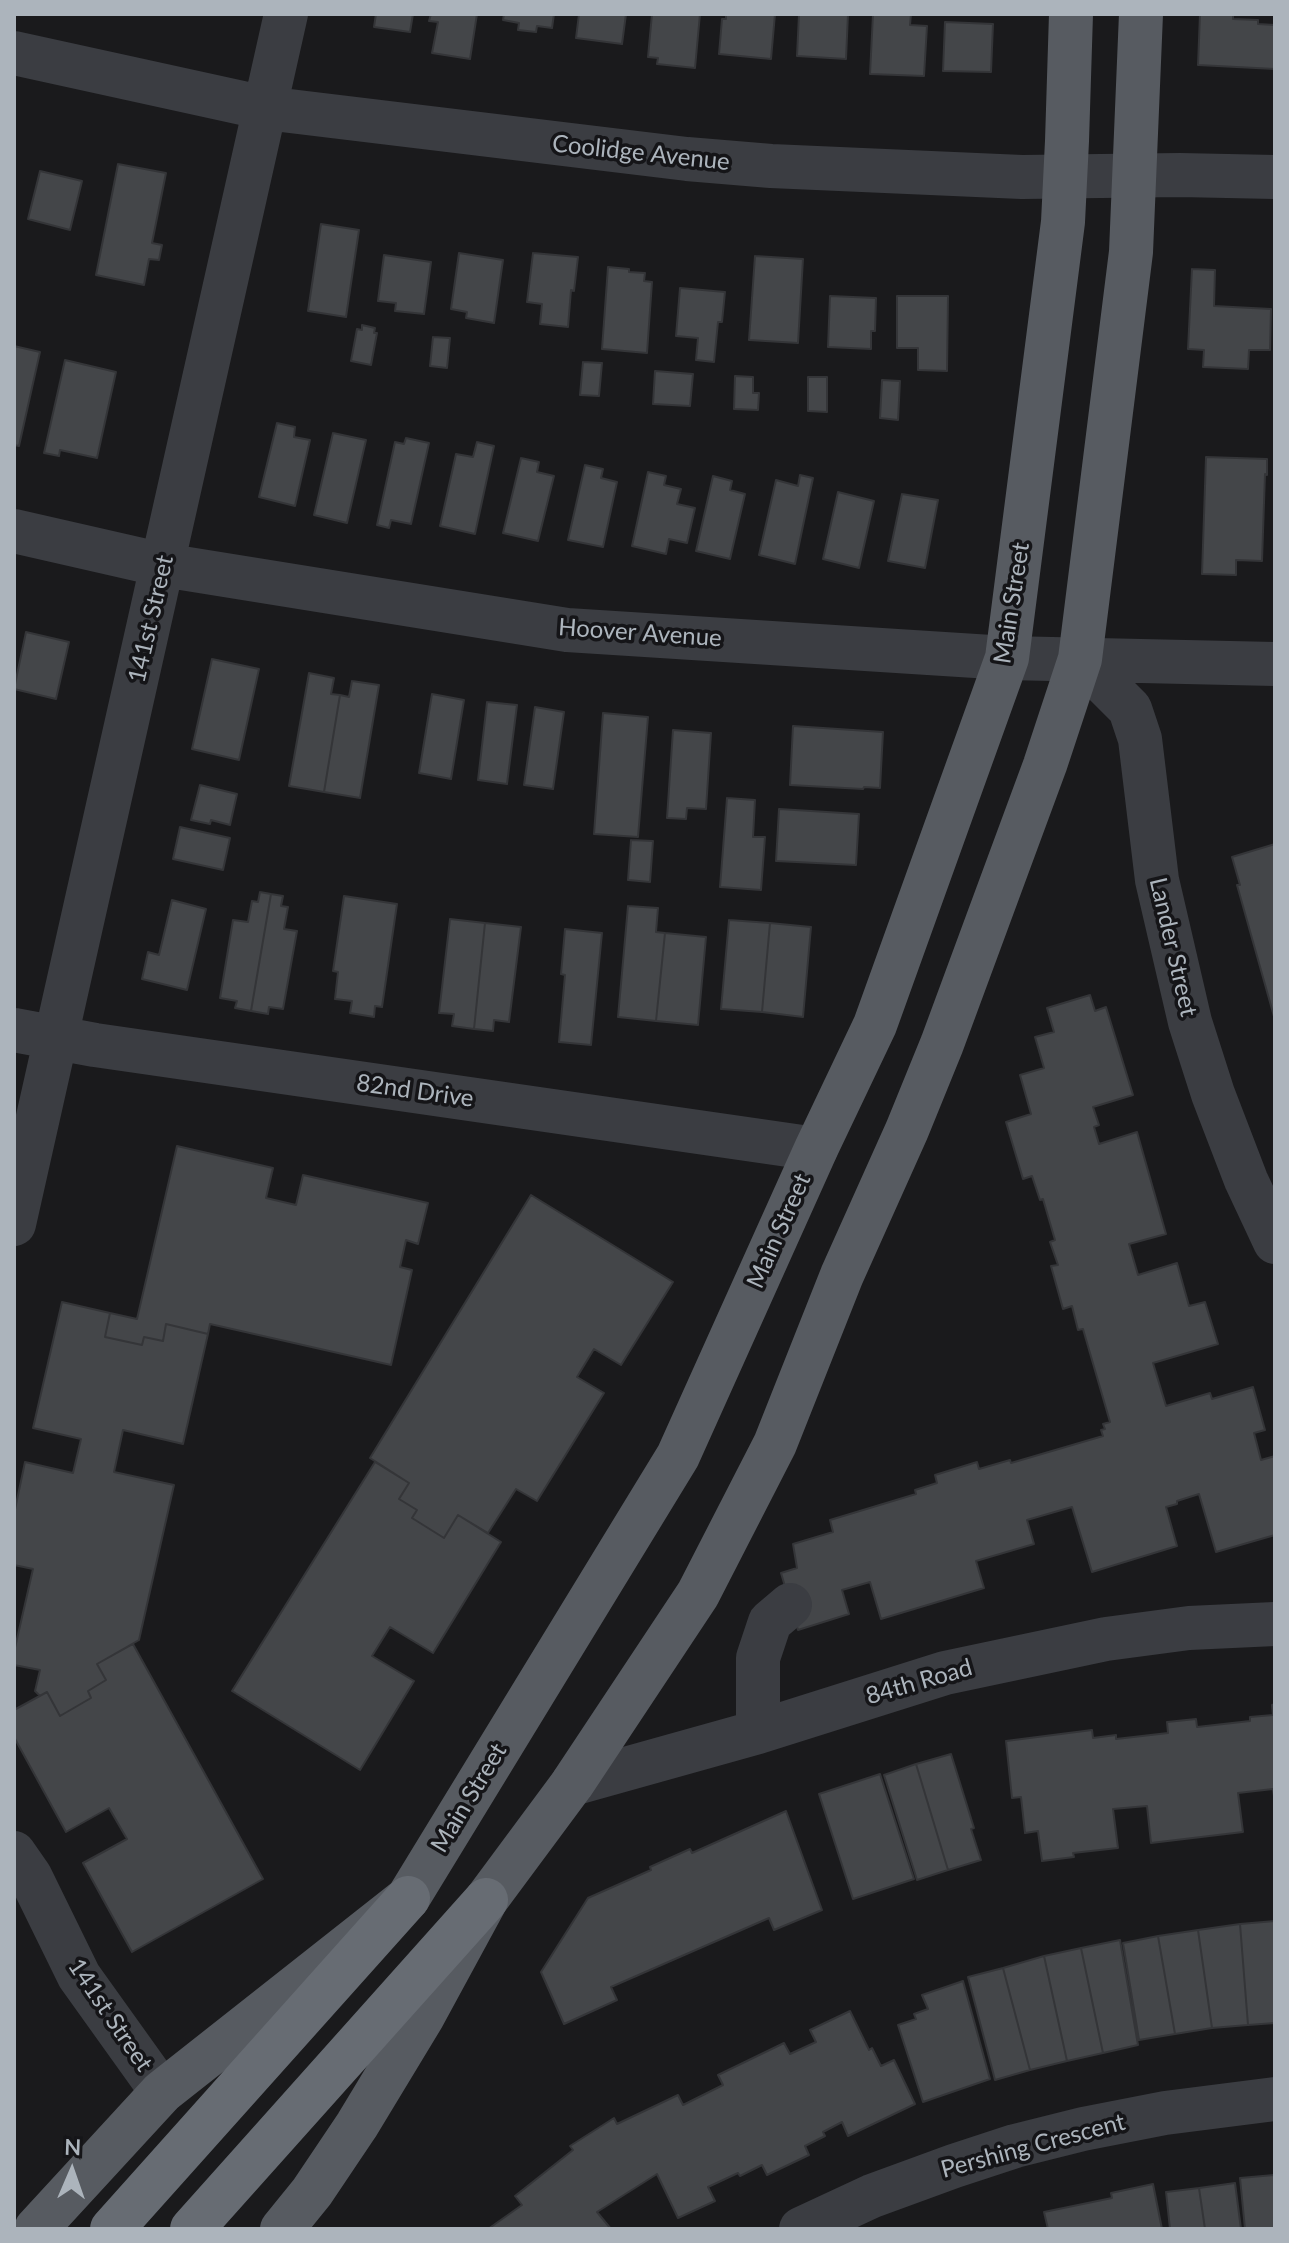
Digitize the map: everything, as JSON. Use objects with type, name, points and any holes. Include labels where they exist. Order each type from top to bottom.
[{"type":"highway","points":[[112,2229],[408,1898]]},
{"type":"highway","points":[[192,2229],[486,1900]]},
{"type":"main road","name":"Main Street","points":[[36,2229],[162,2092],[408,1898],[678,1456],[875,1025],[1007,658],[1063,222],[1071,14]]},
{"type":"main road","points":[[282,2229],[312,2192],[357,2125],[423,2016],[486,1900],[572,1784],[698,1594],[775,1444],[842,1275],[942,1044],[1045,765],[1080,659],[1131,252],[1141,14]]},
{"type":"street","name":"141st Street","points":[[14,1224],[35,1034],[163,565],[286,14]]},
{"type":"street","name":"Coolidge Avenue","points":[[14,53],[265,108],[687,159],[771,166],[1022,177],[1275,177]]},
{"type":"street","name":"Hoover Avenue","points":[[14,531],[163,565],[567,630],[1007,658],[1275,664]]},
{"type":"street","name":"Lander Street","points":[[1080,659],[1130,709],[1140,739],[1157,880],[1190,1022],[1213,1094],[1275,1242]]},
{"type":"street","name":"82nd Drive","points":[[35,1034],[816,1149]]},
{"type":"street","points":[[758,1732],[758,1658],[770,1622],[790,1605]]},
{"type":"street","name":"84th Road","points":[[572,1784],[758,1732],[945,1673],[1022,1655],[1175,1630],[1275,1624]]},
{"type":"street","name":"141st Street","points":[[14,1853],[30,1876],[79,1976],[162,2092]]},
{"type":"street","name":"Pershing Crescent","points":[[801,2229],[872,2196],[1015,2146],[1165,2113],[1275,2099]]},
{"type":"building","points":[[376,14],[413,14],[410,32],[374,27]]},
{"type":"building","points":[[431,14],[477,14],[470,59],[432,53],[438,22],[429,21]]},
{"type":"building","points":[[504,14],[554,14],[552,28],[537,26],[536,32],[518,30],[519,23],[503,20]]},
{"type":"building","points":[[579,14],[626,14],[622,44],[576,38]]},
{"type":"building","points":[[652,14],[700,14],[695,68],[657,64],[658,58],[648,57]]},
{"type":"building","points":[[726,14],[775,14],[771,59],[719,54],[722,19],[726,19]]},
{"type":"building","points":[[799,14],[848,14],[846,59],[797,56]]},
{"type":"building","points":[[873,14],[911,14],[910,25],[927,26],[924,76],[870,74]]},
{"type":"building","points":[[1200,14],[1233,14],[1233,19],[1258,20],[1258,24],[1275,25],[1275,69],[1198,65]]},
{"type":"building","points":[[945,22],[993,24],[991,72],[943,71]]},
{"type":"building","points":[[118,164],[166,173],[152,243],[162,245],[159,260],[149,259],[144,285],[96,275]]},
{"type":"building","points":[[40,171],[82,181],[70,230],[28,219]]},
{"type":"building","points":[[321,224],[359,230],[346,317],[308,311]]},
{"type":"building","points":[[459,253],[503,260],[494,323],[466,318],[467,312],[451,309]]},
{"type":"building","points":[[533,253],[578,257],[568,327],[540,324],[542,304],[527,302]]},
{"type":"building","points":[[384,255],[431,262],[424,314],[395,311],[396,303],[378,301]]},
{"type":"building","points":[[755,256],[803,259],[798,343],[749,340]]},
{"type":"building","points":[[608,267],[645,273],[644,281],[652,282],[647,353],[602,349]]},
{"type":"building","points":[[1192,269],[1215,270],[1214,306],[1271,309],[1270,350],[1249,350],[1248,369],[1203,367],[1204,350],[1188,349]]},
{"type":"building","points":[[680,288],[725,292],[714,362],[696,360],[698,338],[676,336]]},
{"type":"building","points":[[830,296],[876,298],[871,349],[828,347]]},
{"type":"building","points":[[897,296],[948,296],[947,371],[918,370],[918,348],[897,348]]},
{"type":"building","points":[[362,325],[375,328],[374,333],[377,333],[371,365],[351,361],[357,329],[362,330]]},
{"type":"building","points":[[433,337],[450,338],[447,368],[430,366]]},
{"type":"building","points":[[14,346],[40,352],[19,446],[14,445]]},
{"type":"building","points":[[65,360],[116,372],[97,458],[60,450],[59,456],[44,453]]},
{"type":"building","points":[[583,362],[602,363],[599,396],[580,395]]},
{"type":"building","points":[[655,371],[693,374],[690,406],[653,404]]},
{"type":"building","points":[[735,376],[753,377],[753,393],[759,393],[758,410],[734,409]]},
{"type":"building","points":[[808,377],[827,377],[827,412],[808,411]]},
{"type":"building","points":[[882,380],[900,381],[898,420],[880,418]]},
{"type":"building","points":[[277,423],[295,427],[294,437],[310,440],[295,506],[259,497]]},
{"type":"building","points":[[333,433],[366,440],[347,523],[314,515]]},
{"type":"building","points":[[406,438],[429,443],[411,524],[391,520],[389,528],[377,525],[395,442],[404,444]]},
{"type":"building","points":[[477,442],[494,446],[475,534],[440,526],[456,454],[473,457]]},
{"type":"building","points":[[1206,457],[1267,459],[1262,561],[1236,560],[1236,575],[1202,574]]},
{"type":"building","points":[[521,458],[539,462],[537,472],[554,476],[538,541],[503,533]]},
{"type":"building","points":[[585,465],[603,469],[601,478],[617,482],[603,547],[568,540]]},
{"type":"building","points":[[648,472],[666,476],[664,485],[681,489],[677,504],[695,508],[687,543],[669,539],[666,554],[632,546]]},
{"type":"building","points":[[800,475],[813,478],[795,564],[759,555],[776,480],[798,486]]},
{"type":"building","points":[[713,476],[732,481],[730,490],[745,494],[730,559],[696,551]]},
{"type":"building","points":[[838,492],[874,501],[859,568],[823,559]]},
{"type":"building","points":[[902,494],[938,500],[925,568],[888,561]]},
{"type":"building","points":[[26,632],[69,642],[56,699],[14,689]]},
{"type":"building","points":[[212,659],[259,669],[239,760],[192,749]]},
{"type":"building","points":[[309,673],[334,678],[331,694],[340,695],[324,792],[289,786]]},
{"type":"building","points":[[352,681],[379,685],[360,798],[324,792],[340,695],[349,697]]},
{"type":"building","points":[[432,694],[464,700],[451,779],[419,773]]},
{"type":"building","points":[[487,702],[517,705],[507,784],[478,780]]},
{"type":"building","points":[[535,707],[564,712],[553,789],[524,785]]},
{"type":"building","points":[[603,713],[648,717],[638,837],[594,834]]},
{"type":"building","points":[[793,726],[883,732],[880,788],[790,785]]},
{"type":"building","points":[[673,730],[711,733],[706,809],[687,808],[686,819],[667,818]]},
{"type":"building","points":[[200,785],[237,794],[230,825],[211,820],[210,824],[191,820]]},
{"type":"building","points":[[727,798],[755,800],[753,837],[765,837],[761,890],[720,887]]},
{"type":"building","points":[[779,809],[859,814],[856,865],[776,861]]},
{"type":"building","points":[[180,827],[230,838],[223,870],[173,859]]},
{"type":"building","points":[[631,840],[653,841],[650,882],[628,880]]},
{"type":"building","points":[[1275,844],[1275,1020],[1232,857]]},
{"type":"building","points":[[260,892],[271,894],[251,1011],[235,1008],[237,1001],[220,998],[233,920],[248,922],[252,901],[258,902]]},
{"type":"building","points":[[271,894],[283,896],[281,906],[288,907],[284,929],[297,931],[283,1009],[269,1007],[268,1014],[251,1011]]},
{"type":"building","points":[[344,896],[397,904],[382,1007],[375,1006],[374,1017],[350,1013],[352,1001],[335,999],[338,972],[333,971]]},
{"type":"building","points":[[172,900],[206,909],[187,990],[142,979],[148,952],[159,955]]},
{"type":"building","points":[[628,906],[658,908],[656,932],[665,933],[656,1021],[618,1017]]},
{"type":"building","points":[[450,919],[485,923],[474,1029],[452,1026],[454,1014],[439,1013]]},
{"type":"building","points":[[729,920],[770,923],[762,1012],[721,1009]]},
{"type":"building","points":[[485,923],[521,927],[509,1022],[494,1020],[493,1031],[474,1029]]},
{"type":"building","points":[[770,923],[811,927],[803,1017],[762,1012]]},
{"type":"building","points":[[565,929],[602,933],[591,1045],[559,1042],[565,975],[561,974]]},
{"type":"building","points":[[665,933],[706,937],[698,1025],[656,1021]]},
{"type":"building","points":[[1090,995],[1095,1011],[1106,1007],[1133,1095],[1093,1107],[1099,1125],[1094,1127],[1099,1144],[1137,1132],[1166,1234],[1129,1244],[1138,1275],[1177,1263],[1189,1306],[1205,1302],[1218,1344],[1153,1363],[1166,1406],[1210,1393],[1212,1399],[1253,1387],[1265,1430],[1254,1433],[1261,1460],[1275,1456],[1275,1535],[1216,1552],[1199,1494],[1166,1507],[1177,1546],[1092,1572],[1072,1507],[1027,1520],[1034,1544],[976,1561],[984,1588],[881,1619],[870,1582],[842,1590],[849,1614],[798,1630],[781,1573],[797,1568],[793,1544],[833,1532],[830,1520],[916,1494],[915,1490],[937,1483],[935,1475],[977,1462],[979,1469],[1010,1460],[1011,1463],[1103,1436],[1103,1424],[1110,1422],[1083,1329],[1078,1330],[1072,1306],[1063,1309],[1051,1266],[1058,1265],[1050,1242],[1055,1240],[1043,1199],[1040,1200],[1032,1176],[1023,1179],[1006,1122],[1031,1114],[1020,1075],[1044,1068],[1035,1037],[1054,1032],[1047,1008]]},
{"type":"building","points":[[177,1146],[273,1168],[266,1198],[296,1205],[303,1175],[428,1203],[418,1244],[406,1240],[400,1267],[412,1270],[391,1365],[210,1324],[208,1334],[166,1324],[163,1341],[144,1337],[142,1345],[105,1337],[110,1313],[137,1319]]},
{"type":"building","points":[[531,1195],[673,1282],[621,1365],[594,1349],[577,1377],[604,1393],[537,1501],[516,1489],[488,1533],[458,1515],[444,1538],[412,1518],[417,1510],[399,1499],[409,1483],[370,1458]]},
{"type":"building","points":[[62,1302],[110,1313],[105,1337],[142,1345],[144,1337],[163,1341],[166,1324],[208,1334],[183,1444],[123,1430],[114,1472],[174,1485],[139,1640],[97,1664],[106,1680],[88,1691],[91,1698],[60,1716],[47,1692],[40,1696],[35,1691],[40,1670],[14,1665],[14,1652],[33,1569],[14,1565],[14,1514],[25,1462],[73,1473],[81,1439],[33,1428]]},
{"type":"building","points":[[375,1462],[409,1483],[399,1499],[417,1510],[412,1518],[444,1538],[458,1515],[501,1542],[433,1653],[390,1627],[372,1656],[414,1681],[360,1770],[232,1691]]},
{"type":"building","points":[[133,1644],[263,1879],[132,1952],[83,1863],[127,1839],[109,1808],[66,1832],[14,1737],[14,1710],[47,1692],[60,1716],[91,1698],[88,1691],[106,1680],[97,1664]]},
{"type":"building","points":[[1275,1704],[1275,1803],[1273,1789],[1238,1793],[1243,1832],[1151,1843],[1147,1806],[1113,1809],[1118,1848],[1073,1853],[1074,1857],[1042,1861],[1038,1831],[1025,1833],[1021,1797],[1012,1798],[1006,1741],[1092,1730],[1093,1738],[1116,1735],[1116,1739],[1168,1733],[1167,1722],[1196,1719],[1197,1727],[1250,1721],[1250,1717],[1273,1715],[1272,1705]]},
{"type":"building","points":[[951,1754],[981,1860],[948,1870],[916,1764]]},
{"type":"building","points":[[916,1764],[948,1870],[917,1880],[884,1775]]},
{"type":"building","points":[[880,1774],[914,1879],[853,1899],[819,1794]]},
{"type":"building","points":[[786,1811],[822,1910],[774,1930],[769,1918],[611,1987],[617,2000],[564,2024],[541,1972],[588,1898],[690,1849],[692,1853]]},
{"type":"building","points":[[1275,1921],[1275,2023],[1248,2025],[1240,1924]]},
{"type":"building","points":[[1240,1924],[1248,2025],[1212,2028],[1198,1930]]},
{"type":"building","points":[[1198,1930],[1212,2028],[1175,2034],[1158,1936]]},
{"type":"building","points":[[1158,1936],[1175,2034],[1139,2040],[1123,1943]]},
{"type":"building","points":[[1120,1940],[1138,2045],[1103,2053],[1081,1948]]},
{"type":"building","points":[[1081,1948],[1103,2053],[1067,2061],[1044,1956]]},
{"type":"building","points":[[1044,1956],[1067,2061],[1030,2070],[1003,1968]]},
{"type":"building","points":[[1003,1968],[1030,2070],[995,2080],[968,1977]]},
{"type":"building","points":[[963,1981],[990,2079],[923,2102],[898,2025],[916,2019],[914,2014],[928,2009],[922,1995]]},
{"type":"building","points":[[850,2011],[869,2050],[872,2048],[881,2066],[894,2060],[915,2104],[848,2136],[842,2122],[823,2132],[825,2136],[805,2146],[809,2155],[767,2175],[762,2165],[708,2187],[715,2201],[678,2218],[657,2174],[597,2212],[611,2229],[488,2229],[522,2205],[515,2196],[573,2150],[570,2146],[614,2118],[617,2124],[678,2095],[683,2105],[723,2085],[718,2075],[784,2043],[790,2054],[816,2042],[810,2030]]},
{"type":"building","points":[[1274,2175],[1275,2229],[1245,2229],[1240,2178]]},
{"type":"building","points":[[1235,2183],[1241,2229],[1205,2229],[1199,2188]]},
{"type":"building","points":[[1153,2184],[1162,2229],[1048,2229],[1044,2212],[1112,2198],[1111,2193]]},
{"type":"building","points":[[1199,2188],[1205,2229],[1170,2229],[1166,2192]]}]
